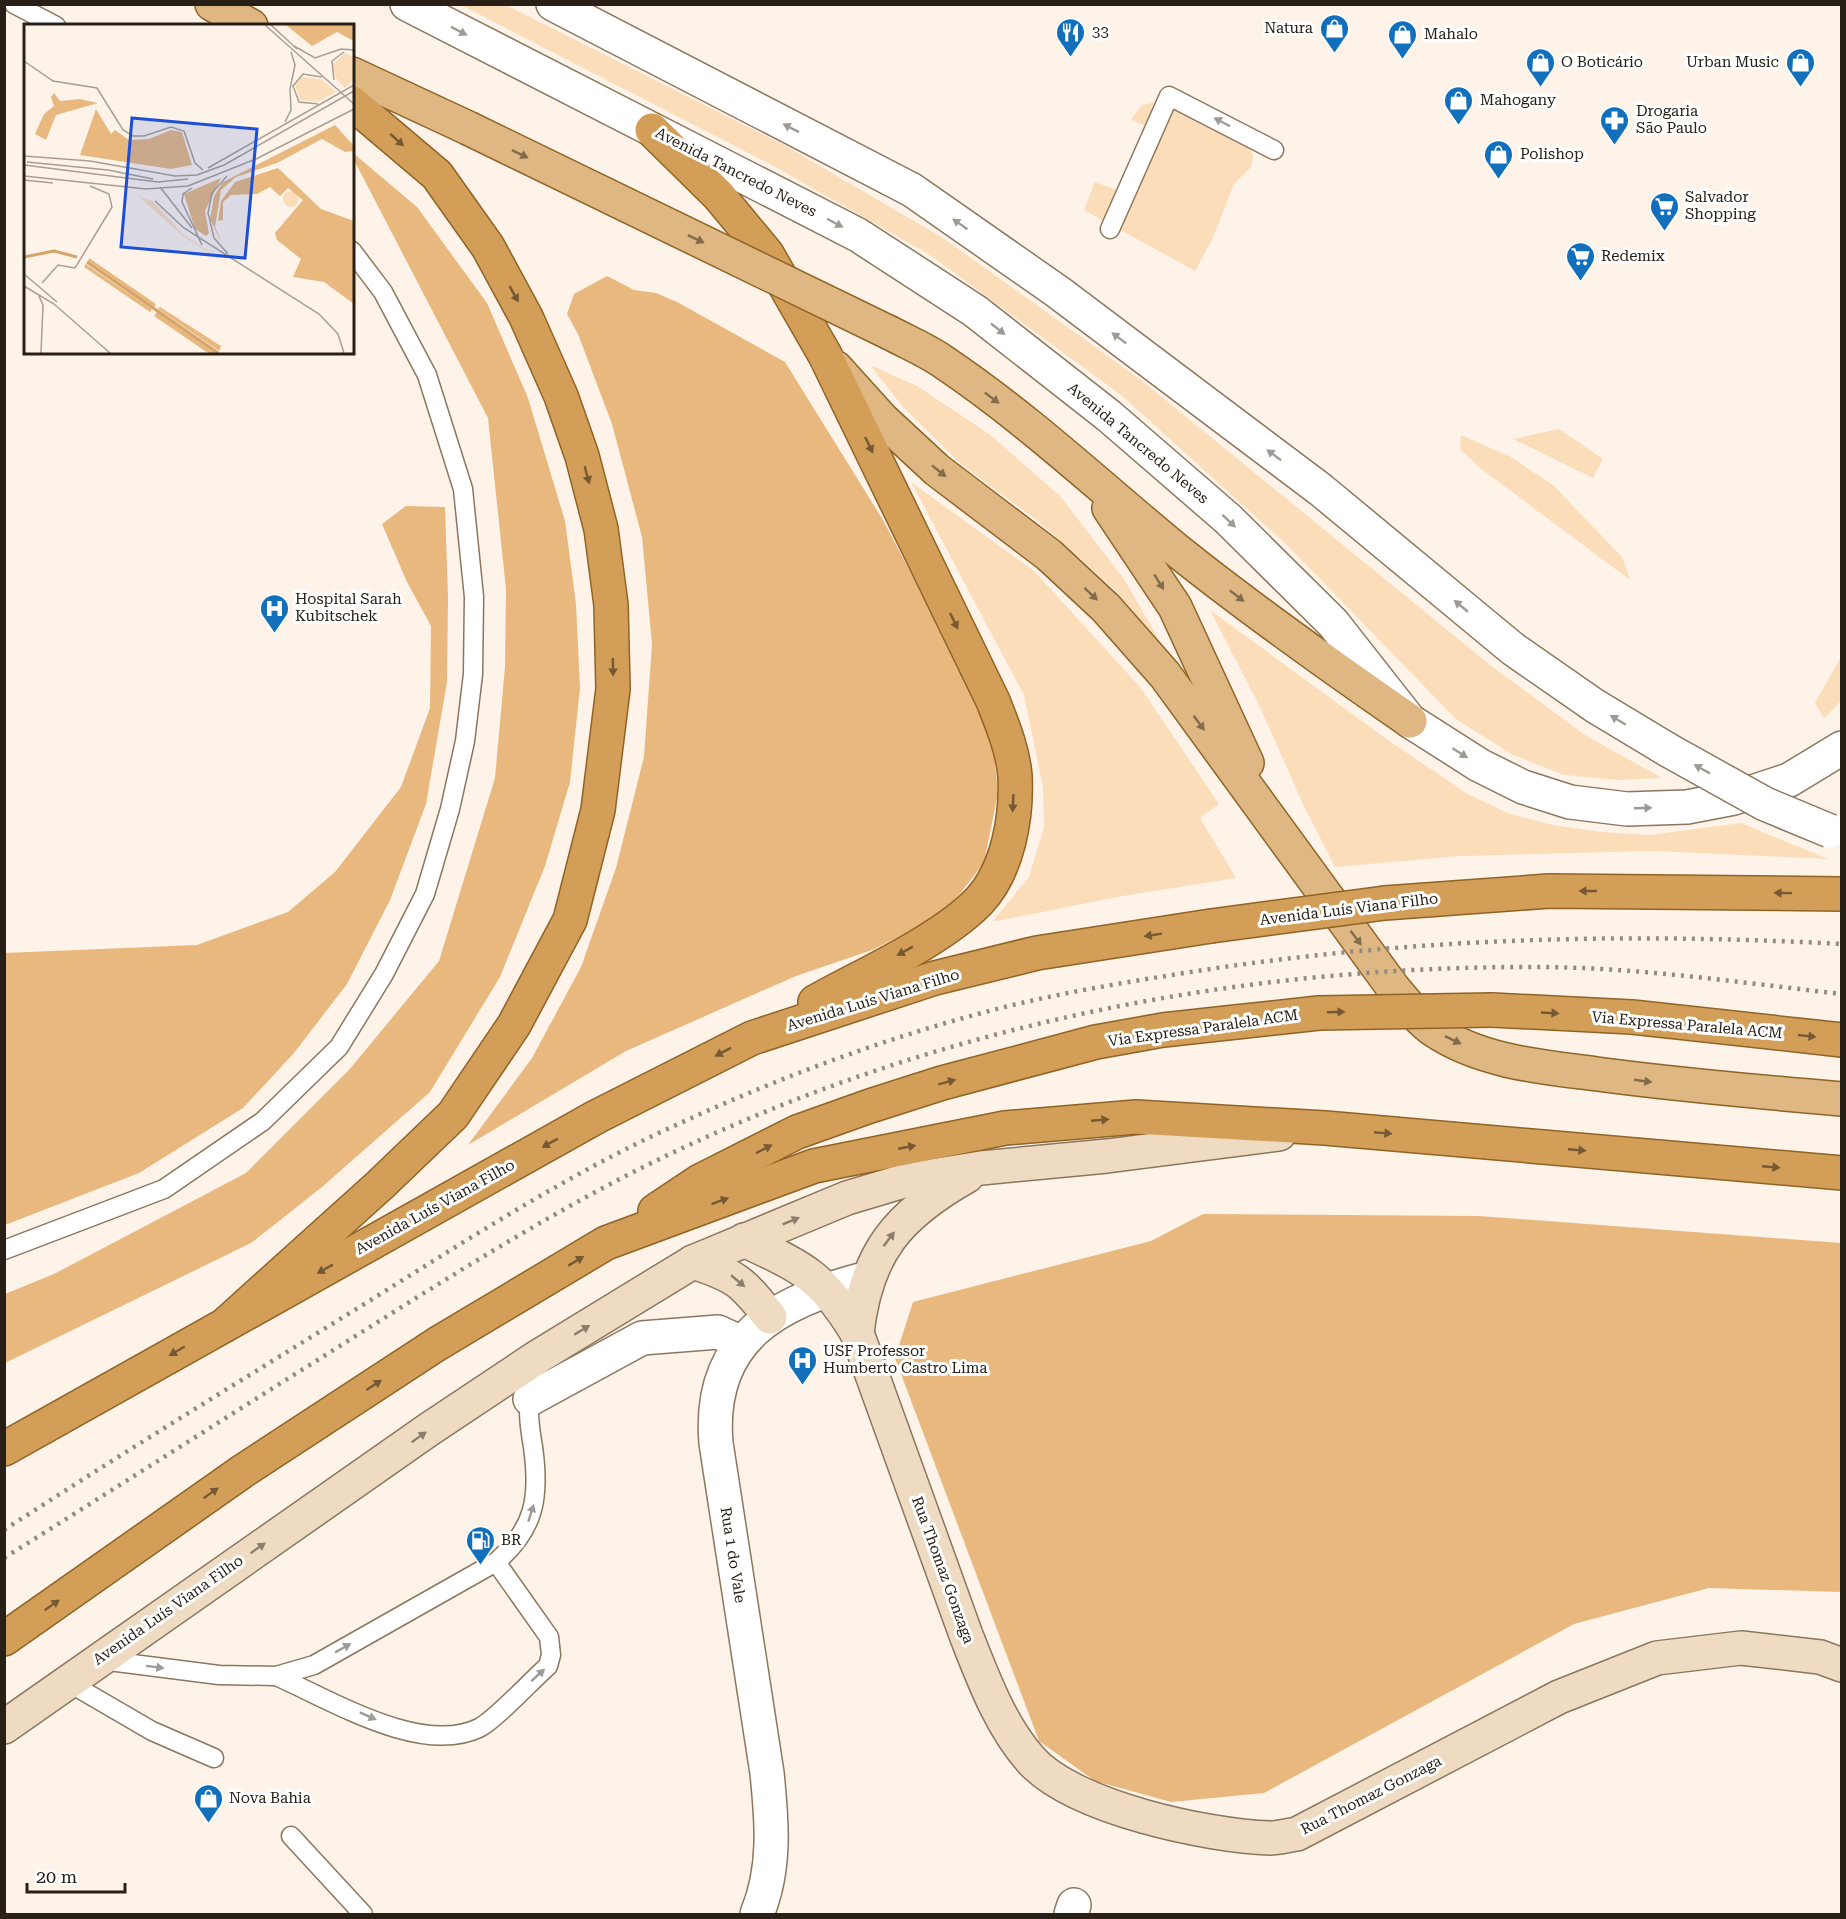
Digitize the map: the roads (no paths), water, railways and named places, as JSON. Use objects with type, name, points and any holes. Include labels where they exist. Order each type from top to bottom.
[{"type":"highway","points":[[228,1322],[380,1185],[453,1114],[514,1025],[570,920],[598,810],[613,689],[611,605],[601,529],[579,446],[561,396],[531,327],[488,247],[437,175],[354,105]]},
{"type":"highway","points":[[652,130],[719,195],[767,254],[825,355],[993,701],[1006,737],[1015,775],[1012,827],[1000,866],[980,900],[948,927],[752,1038]]},
{"type":"highway","name":"Avenida Luís Viana Filho","points":[[4,1449],[596,1117],[752,1038],[935,978],[1037,953],[1210,926],[1385,903],[1549,891],[1842,894]]},
{"type":"highway","name":"Via Expressa Paralela ACM","points":[[606,1243],[700,1181],[797,1132],[942,1083],[1096,1042],[1163,1030],[1319,1013],[1492,1010],[1632,1017],[1842,1040]]},
{"type":"highway","name":"Avenida Luís Viana Filho","points":[[4,1639],[243,1470],[437,1344],[606,1243],[814,1166],[1005,1128],[1136,1117],[1324,1128],[1842,1173]]},
{"type":"main road","points":[[212,4],[247,24]]},
{"type":"main road","points":[[354,75],[468,128],[941,360],[1079,465],[1188,559],[1293,639],[1410,721]]},
{"type":"main road","points":[[825,355],[882,419],[937,470],[1049,555],[1106,608],[1165,675],[1394,989],[1425,1023],[1454,1042],[1500,1059],[1547,1068],[1686,1086],[1842,1099]]},
{"type":"main road","points":[[1079,465],[1136,546],[1175,607],[1284,840]]},
{"type":"main road","name":"Avenida Luís Viana Filho","points":[[4,1727],[97,1660],[540,1356],[693,1262],[847,1198],[907,1180],[981,1168],[1107,1156],[1324,1128]]},
{"type":"main road","name":"Rua Thomaz Gonzaga","points":[[857,1333],[861,1296],[882,1248],[908,1216],[940,1191],[981,1168]]},
{"type":"main road","name":"Rua Thomaz Gonzaga","points":[[744,1240],[806,1271],[838,1302],[857,1333],[986,1685],[1012,1733],[1032,1761],[1065,1786],[1106,1803],[1162,1821],[1225,1833],[1272,1838],[1298,1834],[1559,1697],[1658,1658],[1741,1648],[1820,1657],[1842,1665]]},
{"type":"main road","points":[[693,1262],[729,1273],[743,1285],[770,1317]]},
{"type":"street","name":"Avenida Tancredo Neves","points":[[406,4],[858,235],[993,325],[1110,416],[1228,519],[1333,623],[1410,721],[1479,765],[1523,788],[1570,802],[1627,809],[1687,807],[1734,798],[1789,780],[1842,748]]},
{"type":"street","points":[[552,4],[912,190],[1058,292],[1321,490],[1513,649],[1595,706],[1765,804],[1842,834]]},
{"type":"street","name":"Rua 1 do Vale","points":[[757,1914],[770,1870],[772,1828],[767,1773],[713,1414],[723,1374],[752,1330],[770,1317],[828,1290],[868,1278]]},
{"type":"street","points":[[530,1399],[642,1338],[718,1332],[742,1343]]},
{"type":"lane","points":[[14,4],[52,24]]},
{"type":"lane","points":[[1110,229],[1169,96],[1274,150]]},
{"type":"lane","points":[[4,1250],[165,1189],[263,1121],[339,1047],[384,974],[424,894],[450,809],[465,741],[474,674],[474,597],[463,489],[427,375],[382,292],[354,254]]},
{"type":"lane","points":[[97,1660],[219,1675],[276,1676],[314,1665],[496,1562],[515,1546],[531,1518],[536,1492],[536,1469],[529,1417],[530,1399],[540,1356]]},
{"type":"lane","points":[[276,1676],[398,1730],[429,1736],[457,1735],[481,1727],[548,1666],[551,1655],[549,1637],[496,1562]]},
{"type":"lane","points":[[66,1682],[152,1731],[214,1758]]},
{"type":"lane","points":[[291,1836],[363,1914]]},
{"type":"railway","points":[[4,1530],[557,1186],[636,1144],[753,1091],[832,1060],[912,1033],[993,1010],[1085,990],[1178,974],[1344,952],[1509,941],[1592,939],[1758,940],[1842,944]]},
{"type":"railway","points":[[4,1558],[431,1289],[540,1223],[614,1182],[723,1130],[835,1085],[949,1048],[1066,1018],[1183,995],[1303,979],[1423,970],[1544,967],[1619,970],[1842,994]]},
{"type":"place","name":"Natura","points":[[1334,54]]},
{"type":"place","name":"33","points":[[1071,58]]},
{"type":"place","name":"Mahalo","points":[[1403,60]]},
{"type":"place","name":"O Boticário","points":[[1540,88]]},
{"type":"place","name":"Urban Music","points":[[1800,88]]},
{"type":"place","name":"Mahogany","points":[[1459,126]]},
{"type":"place","name":"Drogaria São Paulo","points":[[1615,146]]},
{"type":"place","name":"Polishop","points":[[1499,180]]},
{"type":"place","name":"Salvador Shopping","points":[[1664,232]]},
{"type":"place","name":"Redemix","points":[[1580,282]]},
{"type":"place","name":"Hospital Sarah Kubitschek","points":[[274,634]]},
{"type":"place","name":"USF Professor Humberto Castro Lima","points":[[802,1386]]},
{"type":"place","name":"BR","points":[[480,1566]]},
{"type":"place","name":"Nova Bahia","points":[[208,1824]]}]
